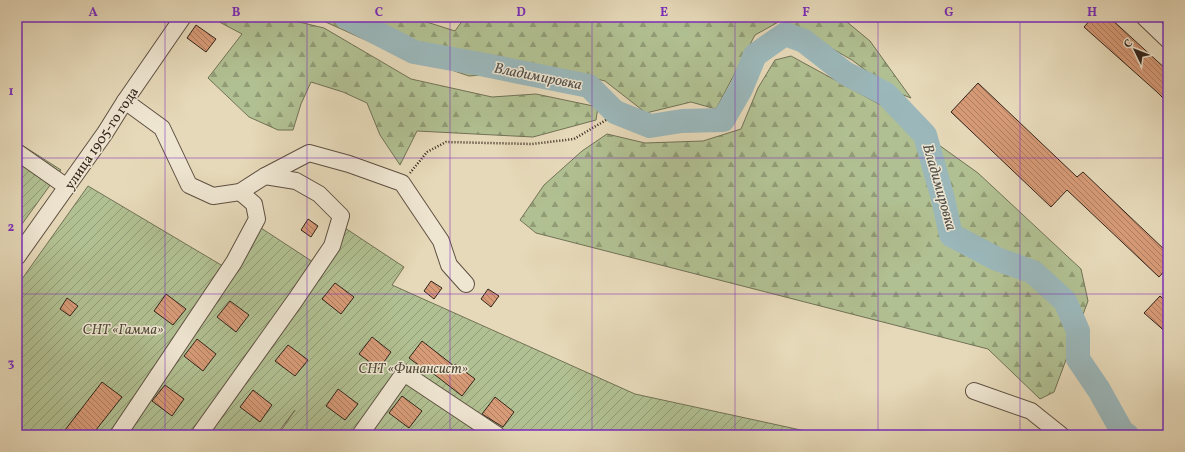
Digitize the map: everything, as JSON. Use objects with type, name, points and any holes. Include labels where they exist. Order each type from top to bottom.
[{"type":"street","name":"улица 1905-го года","points":[[17,257],[105,133],[125,101],[183,17]]},
{"type":"street","points":[[1144,17],[1168,40]]},
{"type":"street","points":[[125,101],[162,128],[189,185],[213,196],[240,192],[265,176],[309,153],[349,164],[402,183],[440,241],[449,265],[466,284]]},
{"type":"street","points":[[17,152],[67,187]]},
{"type":"street","points":[[199,435],[332,246],[341,216],[319,194],[296,181],[265,176]]},
{"type":"street","points":[[118,435],[230,268],[257,219],[254,204],[240,192]]},
{"type":"street","points":[[360,435],[404,373],[497,435]]},
{"type":"street","points":[[974,391],[1031,411],[1061,435]]},
{"type":"path","points":[[402,183],[427,152],[446,142],[532,144],[574,139],[606,120]]},
{"type":"green space","points":[[210,17],[278,17],[324,28],[411,79],[492,97],[536,94],[598,107],[596,120],[533,137],[417,131],[400,165],[380,135],[367,103],[343,92],[311,82],[301,104],[293,130],[278,130],[249,117],[208,78],[242,34]]},
{"type":"green space","points":[[319,17],[411,17],[455,31],[465,17],[841,17],[870,41],[911,98],[893,91],[852,60],[782,20],[755,35],[716,109],[691,102],[646,113],[605,81],[556,69],[469,76],[370,42],[319,19]]},
{"type":"green space","points":[[791,56],[890,110],[978,173],[1081,269],[1088,301],[1054,392],[1040,399],[988,349],[536,233],[520,220],[544,185],[582,151],[607,134],[645,143],[703,141],[741,129],[758,88],[775,60]]},
{"type":"green space","points":[[17,142],[61,170],[17,231]]},
{"type":"green space","name":"СНТ «Гамма»","points":[[88,186],[233,272],[261,228],[313,262],[342,226],[404,267],[392,285],[635,394],[810,432],[809,435],[278,435],[295,410],[276,435],[17,435],[17,286]]},
{"type":"building","points":[[1093,17],[1109,17],[1168,71],[1168,103],[1084,27]]},
{"type":"building","points":[[196,25],[216,39],[206,52],[187,38]]},
{"type":"building","points":[[978,83],[1077,177],[1083,172],[1168,253],[1168,267],[1159,277],[1067,190],[1051,207],[951,112]]},
{"type":"building","points":[[308,219],[318,226],[311,237],[301,230]]},
{"type":"building","points":[[431,281],[442,288],[434,299],[424,291]]},
{"type":"building","points":[[335,283],[354,297],[341,314],[322,299]]},
{"type":"building","points":[[488,289],[499,296],[491,307],[481,299]]},
{"type":"building","points":[[166,294],[186,309],[173,325],[154,311]]},
{"type":"building","points":[[1160,296],[1168,303],[1168,334],[1144,313]]},
{"type":"building","points":[[67,298],[78,306],[70,316],[60,309]]},
{"type":"building","points":[[230,301],[249,315],[236,332],[217,317]]},
{"type":"building","points":[[372,337],[391,352],[379,369],[359,354]]},
{"type":"building","points":[[197,339],[216,354],[203,371],[184,356]]},
{"type":"building","points":[[422,341],[454,366],[455,364],[475,379],[462,396],[430,371],[429,373],[409,358]]},
{"type":"building","points":[[288,345],[308,360],[295,376],[275,361]]},
{"type":"building","points":[[102,382],[122,397],[92,435],[71,435],[65,430]]},
{"type":"building","points":[[165,385],[184,399],[172,416],[152,401]]},
{"type":"building","points":[[338,389],[358,404],[345,420],[326,406]]},
{"type":"building","points":[[253,390],[272,405],[260,422],[240,407]]},
{"type":"building","points":[[402,396],[422,411],[409,428],[389,413]]},
{"type":"building","points":[[495,397],[514,412],[503,427],[482,414]]},
{"type":"waterway","name":"Владимировка","points":[[346,17],[414,52],[589,86],[615,112],[650,126],[682,121],[723,120],[741,89],[755,55],[785,34],[804,41],[845,73],[886,94],[925,135],[943,199],[951,235],[997,259],[1033,272],[1065,301],[1078,331],[1078,359],[1099,390],[1123,433],[1127,435]]},
{"type":"park label","name":"СНТ «Финансист»","points":[[413,368]]}]
